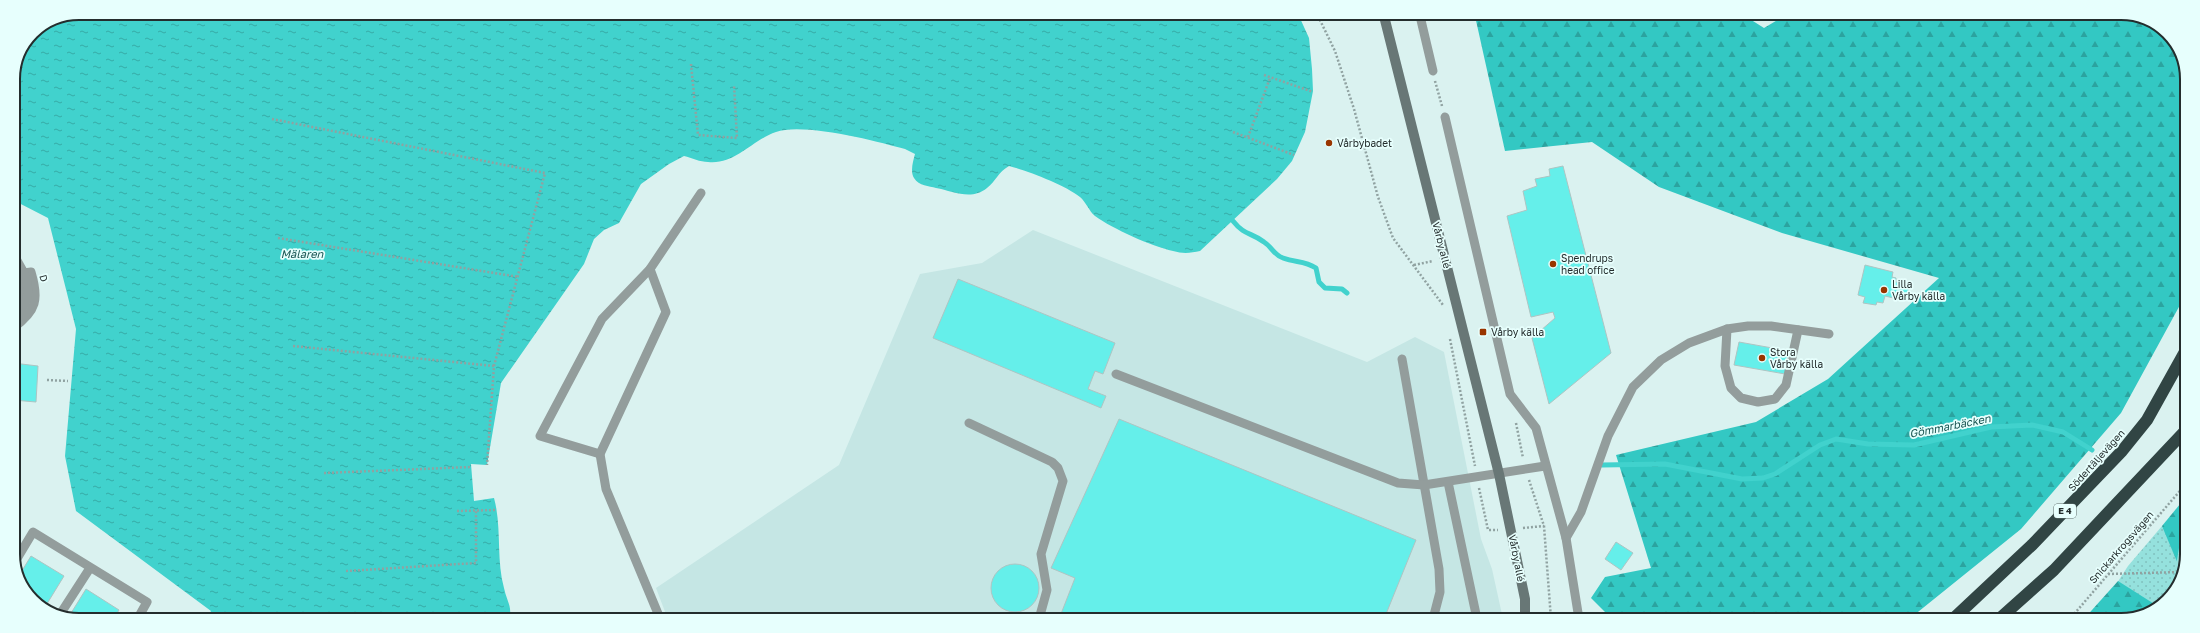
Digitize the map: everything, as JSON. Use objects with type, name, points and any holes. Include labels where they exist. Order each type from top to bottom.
[{"type":"highway","name":"Södertäljevägen","points":[[1959,613],[2032,545],[2122,451],[2147,420],[2180,361]]},
{"type":"highway","points":[[2006,613],[2054,570],[2180,436]]},
{"type":"street","name":"Vårby allé","points":[[1385,20],[1512,529],[1525,599],[1525,613]]},
{"type":"lane","points":[[1421,20],[1433,71]]},
{"type":"lane","points":[[1445,117],[1510,394],[1536,428],[1545,466],[1566,538],[1579,613]]},
{"type":"lane","points":[[600,454],[540,436],[602,319],[650,269],[701,193]]},
{"type":"lane","points":[[20,264],[28,273],[26,303],[20,310]]},
{"type":"lane","points":[[650,269],[666,312],[600,454],[606,489],[656,613]]},
{"type":"lane","name":"D","points":[[20,323],[24,320],[34,306],[36,289],[28,273]]},
{"type":"lane","points":[[20,283],[20,299]]},
{"type":"lane","points":[[1566,538],[1581,512],[1608,436],[1633,388],[1661,360],[1689,343],[1727,329],[1771,326],[1829,334]]},
{"type":"lane","points":[[1727,329],[1725,366],[1731,388],[1741,398],[1758,402],[1775,399],[1786,385],[1798,330]]},
{"type":"lane","points":[[1402,358],[1439,569],[1440,592],[1434,613]]},
{"type":"lane","points":[[1116,374],[1398,483],[1424,485],[1545,466]]},
{"type":"lane","points":[[969,423],[1052,462],[1061,473],[1062,489],[1041,554],[1047,590],[1041,613]]},
{"type":"lane","points":[[1448,482],[1476,613]]},
{"type":"lane","points":[[20,553],[33,532],[147,602],[141,613]]},
{"type":"lane","points":[[63,610],[90,568]]},
{"type":"path","points":[[1320,20],[1335,50],[1378,197],[1393,238],[1444,307]]},
{"type":"path","points":[[691,64],[698,135],[737,138],[734,85]]},
{"type":"path","points":[[1433,71],[1445,117]]},
{"type":"path","points":[[1264,76],[1312,92]]},
{"type":"path","points":[[1248,137],[1270,78]]},
{"type":"path","points":[[272,119],[545,173],[519,277],[494,366],[487,465]]},
{"type":"path","points":[[1233,132],[1294,155]]},
{"type":"path","points":[[278,238],[519,277]]},
{"type":"path","points":[[1450,338],[1488,530],[1544,526]]},
{"type":"path","points":[[292,346],[494,366]]},
{"type":"path","points":[[47,380],[68,381]]},
{"type":"path","points":[[1514,416],[1526,470],[1544,526],[1551,613]]},
{"type":"path","points":[[324,473],[471,467]]},
{"type":"path","name":"Snickarkrogsvägen","points":[[2075,613],[2180,491]]},
{"type":"path","points":[[346,570],[476,563],[476,510]]},
{"type":"path","points":[[457,511],[497,510]]},
{"type":"path","points":[[2108,574],[2177,572]]},
{"type":"shaded area","points":[[1033,230],[1367,362],[1415,337],[1444,352],[1481,539],[1492,569],[1502,613],[665,613],[656,588],[839,465],[920,274],[982,263]]},
{"type":"green space","points":[[1476,20],[1751,20],[1764,28],[1777,20],[2121,20],[2136,22],[2154,30],[2168,43],[2175,57],[2180,75],[2180,305],[2121,413],[2021,529],[1917,613],[1606,613],[1591,598],[1605,577],[1651,568],[1616,455],[1756,422],[1828,379],[1939,278],[1782,233],[1659,187],[1592,142],[1505,151]]},
{"type":"green space","points":[[2180,504],[2179,564],[2178,564],[2162,526]]},
{"type":"green space","points":[[2162,526],[2180,533],[2178,569],[2170,587],[2157,601],[2144,608],[2117,583],[2128,566]]},
{"type":"green space","points":[[2180,542],[2178,569],[2174,581]]},
{"type":"green space","points":[[2118,581],[2153,603],[2140,610],[2132,612],[2089,613]]},
{"type":"water","name":"Mälaren","points":[[1301,20],[1309,38],[1313,91],[1305,132],[1292,161],[1277,179],[1200,251],[1187,253],[1177,252],[1164,249],[1132,236],[1095,216],[1082,199],[1073,192],[1046,179],[1017,168],[1009,166],[1005,168],[987,188],[981,192],[968,195],[962,194],[927,186],[916,181],[912,173],[915,154],[905,149],[859,137],[821,131],[803,129],[776,132],[759,140],[735,156],[718,162],[702,161],[684,156],[669,164],[641,184],[619,223],[604,230],[594,239],[584,264],[501,383],[487,465],[471,464],[474,501],[494,498],[498,520],[500,566],[504,588],[510,607],[510,613],[210,613],[211,611],[76,511],[65,456],[76,329],[48,218],[20,204],[21,68],[30,46],[37,37],[46,30],[68,21]]},
{"type":"building","name":"Spendrups head office","points":[[1563,166],[1611,353],[1549,404],[1532,338],[1555,318],[1553,312],[1531,317],[1507,216],[1527,210],[1523,191],[1537,186],[1535,179],[1550,176],[1549,169]]},
{"type":"building","name":"Lilla Vårby källa","points":[[1865,265],[1893,272],[1892,277],[1896,278],[1896,282],[1910,285],[1906,301],[1885,296],[1883,303],[1877,302],[1876,305],[1863,303],[1865,297],[1858,295]]},
{"type":"building","points":[[958,279],[1115,343],[1103,374],[1095,371],[1088,389],[1106,396],[1101,408],[933,338]]},
{"type":"building","name":"Stora Vårby källa","points":[[1739,342],[1789,351],[1785,374],[1734,365]]},
{"type":"building","points":[[20,364],[38,366],[36,402],[20,401]]},
{"type":"building","points":[[1119,419],[1416,540],[1386,613],[1061,613],[1075,578],[1051,568]]},
{"type":"building","points":[[1616,542],[1633,553],[1621,570],[1605,559]]},
{"type":"building","points":[[31,556],[64,576],[47,604],[32,590],[22,570]]},
{"type":"building","points":[[1015,564],[1024,566],[1032,571],[1037,579],[1039,588],[1037,597],[1032,605],[1024,610],[1015,612],[1006,610],[998,605],[993,597],[991,588],[993,579],[998,571],[1006,566]]},
{"type":"building","points":[[86,589],[119,610],[117,613],[72,612]]},
{"type":"waterway","points":[[1233,221],[1245,232],[1267,244],[1280,257],[1312,265],[1316,268],[1319,282],[1325,288],[1342,289],[1347,293]]},
{"type":"waterway","name":"Gömmarbäcken","points":[[1602,465],[1665,464],[1742,479],[1763,478],[1775,474],[1820,445],[1836,439],[1868,444],[1914,445],[1991,427],[2032,425],[2063,432],[2092,450]]},
{"type":"place","name":"Vårbybadet","points":[[1329,143]]},
{"type":"place","name":"Spendrups head office","points":[[1553,264]]},
{"type":"place","name":"Lilla Vårby källa","points":[[1884,290]]},
{"type":"place","name":"Vårby källa","points":[[1483,332]]},
{"type":"place","name":"Stora Vårby källa","points":[[1762,358]]}]
